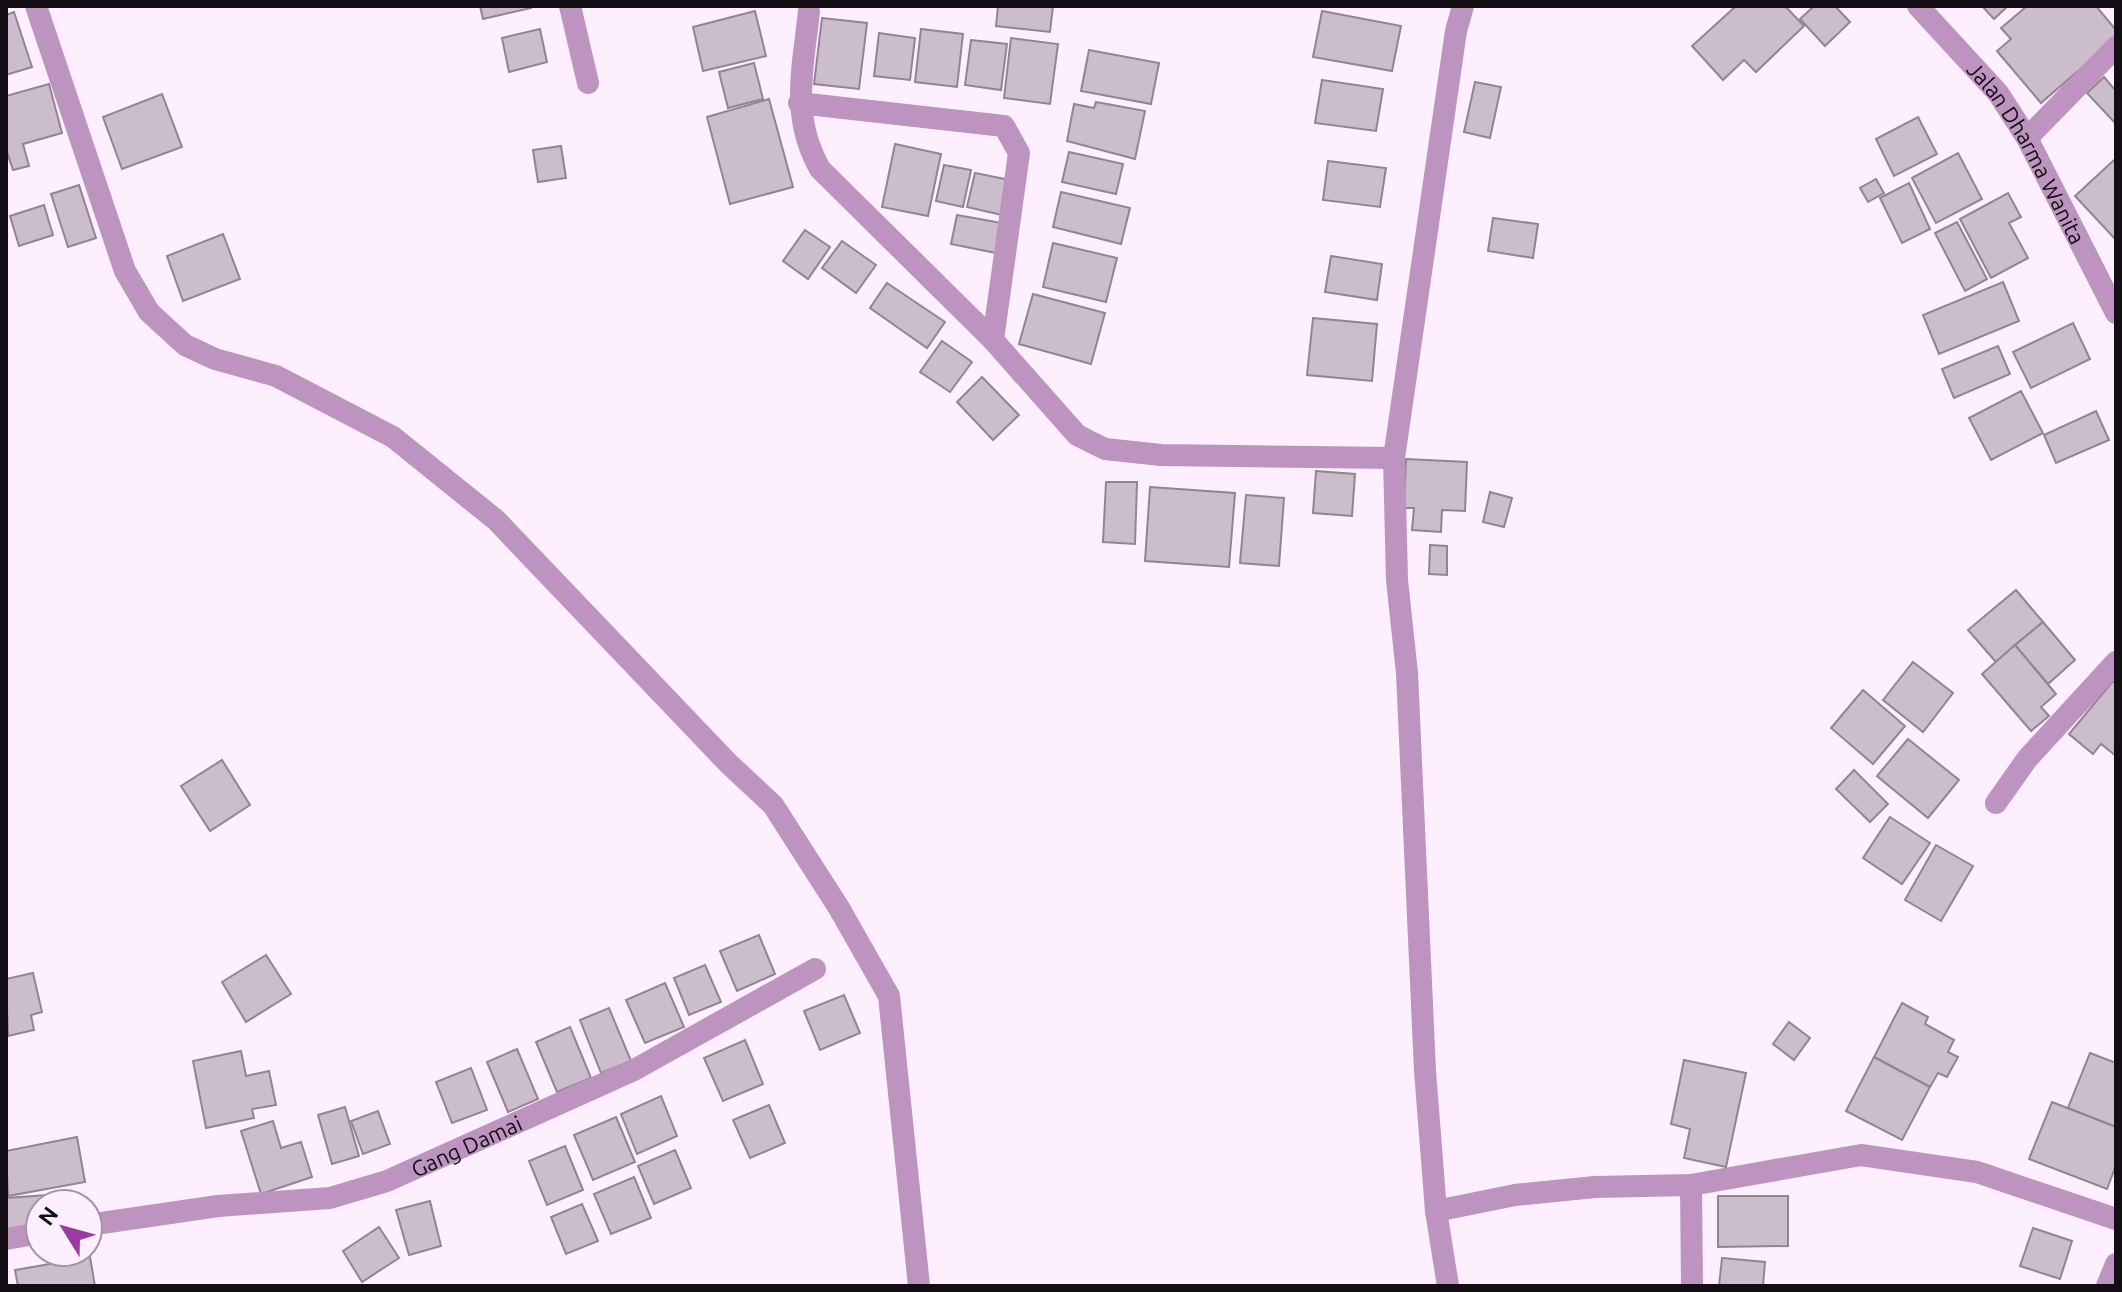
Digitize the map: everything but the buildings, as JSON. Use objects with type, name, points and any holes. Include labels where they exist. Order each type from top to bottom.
[{"type":"street","points":[[36,6],[125,271],[149,312],[185,345],[215,359],[276,376],[393,437],[496,520],[729,764],[773,805],[839,908],[889,996],[919,1286]]},
{"type":"street","points":[[570,6],[588,83]]},
{"type":"street","points":[[1448,1286],[1436,1211],[1425,1071],[1407,673],[1397,580],[1394,458],[1456,31],[1463,6]]},
{"type":"street","name":"Jalan Dharma Wanita","points":[[1918,6],[1998,93],[2027,138],[2116,313]]},
{"type":"street","points":[[809,11],[799,103],[806,143],[820,169],[871,223],[993,340],[1077,435],[1105,449],[1161,455],[1394,458]]},
{"type":"street","points":[[2027,138],[2116,47]]},
{"type":"street","points":[[799,103],[1004,126],[1019,153],[993,340]]},
{"type":"street","points":[[1996,803],[2027,759],[2116,662]]},
{"type":"street","name":"Gang Damai","points":[[104,1223],[218,1206],[330,1198],[387,1181],[634,1070],[815,969]]},
{"type":"street","points":[[1436,1211],[1541,1193],[1691,1185],[1861,1155],[1977,1172],[2116,1219]]},
{"type":"street","points":[[1691,1185],[1692,1286]]},
{"type":"street","points":[[2107,1286],[2116,1264]]}]
